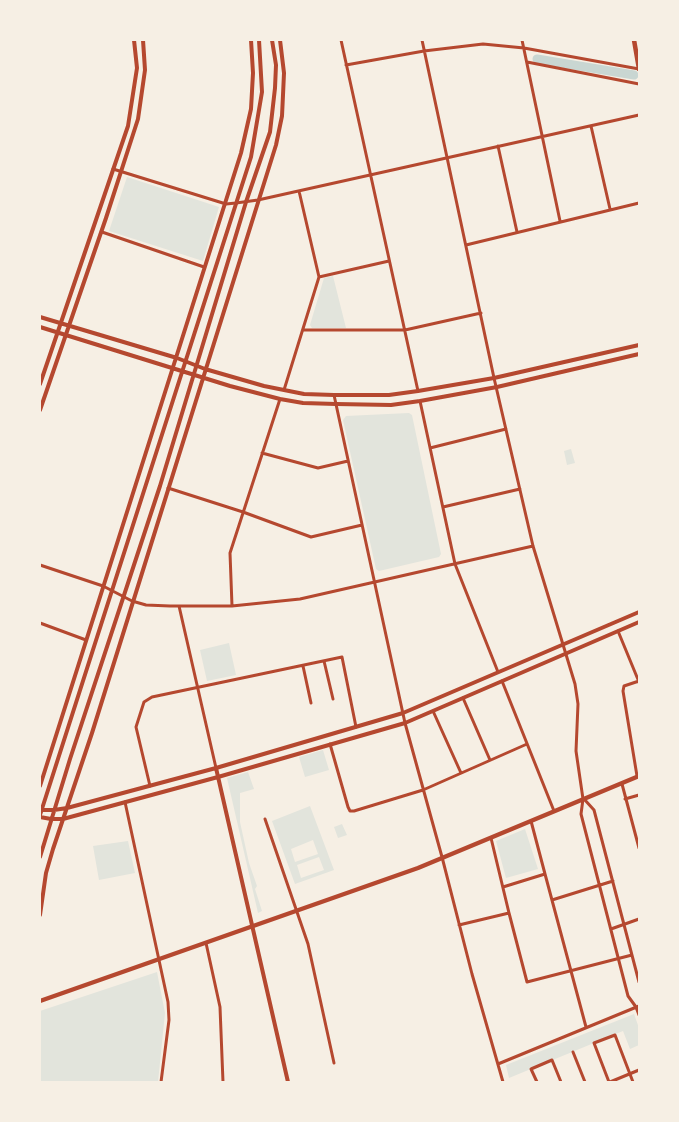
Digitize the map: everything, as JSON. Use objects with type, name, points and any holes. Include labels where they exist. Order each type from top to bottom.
[{"type":"main road","points":[[634,40],[639,69]]},
{"type":"main road","points":[[40,1001],[418,868],[638,776]]},
{"type":"street","points":[[40,384],[128,126],[137,68],[134,40]]},
{"type":"street","points":[[40,410],[102,232],[138,119],[145,70],[143,40]]},
{"type":"street","points":[[40,786],[177,358],[204,267],[242,153],[250,109],[253,74],[250,40]]},
{"type":"street","points":[[40,813],[113,591],[251,157],[262,92],[259,40]]},
{"type":"street","points":[[40,857],[194,376],[246,202],[270,132],[276,65],[272,40]]},
{"type":"street","points":[[40,915],[46,874],[276,145],[282,116],[284,73],[280,40]]},
{"type":"street","points":[[341,40],[418,392]]},
{"type":"street","points":[[422,40],[494,378],[533,546],[575,684],[578,704],[576,751],[583,799],[581,814],[628,996],[638,1007]]},
{"type":"street","points":[[522,40],[560,221]]},
{"type":"street","points":[[346,65],[482,42],[639,69]]},
{"type":"street","points":[[527,62],[639,84]]},
{"type":"street","points":[[113,170],[226,204],[246,202],[639,115]]},
{"type":"street","points":[[591,126],[610,210]]},
{"type":"street","points":[[498,146],[517,232]]},
{"type":"street","points":[[284,390],[319,277],[299,191]]},
{"type":"street","points":[[466,244],[639,203]]},
{"type":"street","points":[[102,232],[204,267]]},
{"type":"street","points":[[319,277],[389,261]]},
{"type":"street","points":[[303,330],[405,330],[480,313]]},
{"type":"street","points":[[40,317],[177,358],[205,370],[304,394],[390,395],[418,392],[494,378],[639,345]]},
{"type":"street","points":[[40,327],[173,370],[280,399],[303,403],[391,405],[420,401],[497,387],[639,354]]},
{"type":"street","points":[[334,395],[405,722],[503,1082]]},
{"type":"street","points":[[232,606],[230,553],[280,399]]},
{"type":"street","points":[[420,401],[455,564],[498,672]]},
{"type":"street","points":[[430,448],[506,429]]},
{"type":"street","points":[[262,453],[318,468],[348,461]]},
{"type":"street","points":[[168,488],[243,512],[311,537],[362,525]]},
{"type":"street","points":[[443,506],[520,489]]},
{"type":"street","points":[[40,565],[103,586],[132,601],[146,605],[232,606],[300,599],[533,546]]},
{"type":"street","points":[[179,606],[288,1082]]},
{"type":"street","points":[[40,813],[67,808],[216,768],[403,713],[639,612]]},
{"type":"street","points":[[40,813],[51,819],[63,819],[218,777],[405,722],[639,622]]},
{"type":"street","points":[[40,623],[86,640]]},
{"type":"street","points":[[618,631],[639,681],[624,686],[623,691],[638,776]]},
{"type":"street","points":[[150,786],[136,727],[144,702],[152,697],[342,657],[356,726]]},
{"type":"street","points":[[324,660],[333,700]]},
{"type":"street","points":[[303,666],[311,703]]},
{"type":"street","points":[[502,681],[554,811]]},
{"type":"street","points":[[463,698],[490,760]]},
{"type":"street","points":[[433,711],[461,773]]},
{"type":"street","points":[[330,744],[350,811],[423,790],[527,744]]},
{"type":"street","points":[[621,783],[639,848]]},
{"type":"street","points":[[625,799],[639,795]]},
{"type":"street","points":[[583,799],[594,810],[639,982]]},
{"type":"street","points":[[125,802],[168,1002],[169,1020],[162,1082]]},
{"type":"street","points":[[264,819],[308,944],[334,1063]]},
{"type":"street","points":[[530,821],[586,1027]]},
{"type":"street","points":[[491,837],[527,982],[632,955]]},
{"type":"street","points":[[503,887],[545,874]]},
{"type":"street","points":[[552,900],[613,881]]},
{"type":"street","points":[[460,925],[509,913]]},
{"type":"street","points":[[611,929],[639,919]]},
{"type":"street","points":[[206,943],[220,1007],[222,1082]]},
{"type":"street","points":[[639,1001],[639,1015]]},
{"type":"street","points":[[498,1064],[638,1007]]},
{"type":"street","points":[[633,1082],[630,1074],[615,1035],[594,1043],[610,1082],[630,1074],[639,1070]]},
{"type":"street","points":[[573,1052],[585,1082]]},
{"type":"street","points":[[537,1082],[531,1069],[552,1060],[561,1082]]},
{"type":"shaded area","points":[[127,177],[219,207],[203,261],[109,231]]},
{"type":"shaded area","points":[[333,276],[346,328],[312,328],[310,325],[324,278]]},
{"type":"shaded area","points":[[409,413],[412,415],[441,554],[439,557],[379,571],[376,569],[343,420],[346,416]]},
{"type":"shaded area","points":[[571,449],[575,463],[567,465],[564,451]]},
{"type":"shaded area","points":[[229,643],[236,675],[207,681],[200,650]]},
{"type":"shaded area","points":[[323,750],[329,770],[305,777],[299,757]]},
{"type":"shaded area","points":[[248,772],[254,789],[240,793],[240,822],[249,863],[257,886],[255,889],[262,911],[258,913],[227,778]]},
{"type":"shaded area","points":[[310,806],[334,870],[295,884],[272,821]],"holes":[[[313,840],[318,854],[295,862],[291,849]],[[319,857],[324,870],[301,878],[297,865]]]},
{"type":"shaded area","points":[[342,824],[347,835],[338,838],[334,827]]},
{"type":"shaded area","points":[[525,829],[538,869],[506,878],[496,841]]},
{"type":"shaded area","points":[[128,841],[135,873],[99,880],[93,846]]},
{"type":"shaded area","points":[[157,972],[165,1013],[158,1082],[40,1082],[40,1011]]},
{"type":"shaded area","points":[[634,1014],[639,1028],[639,1045],[630,1049],[623,1031],[509,1078],[506,1065]]},
{"type":"waterway","points":[[537,59],[634,75]]}]
